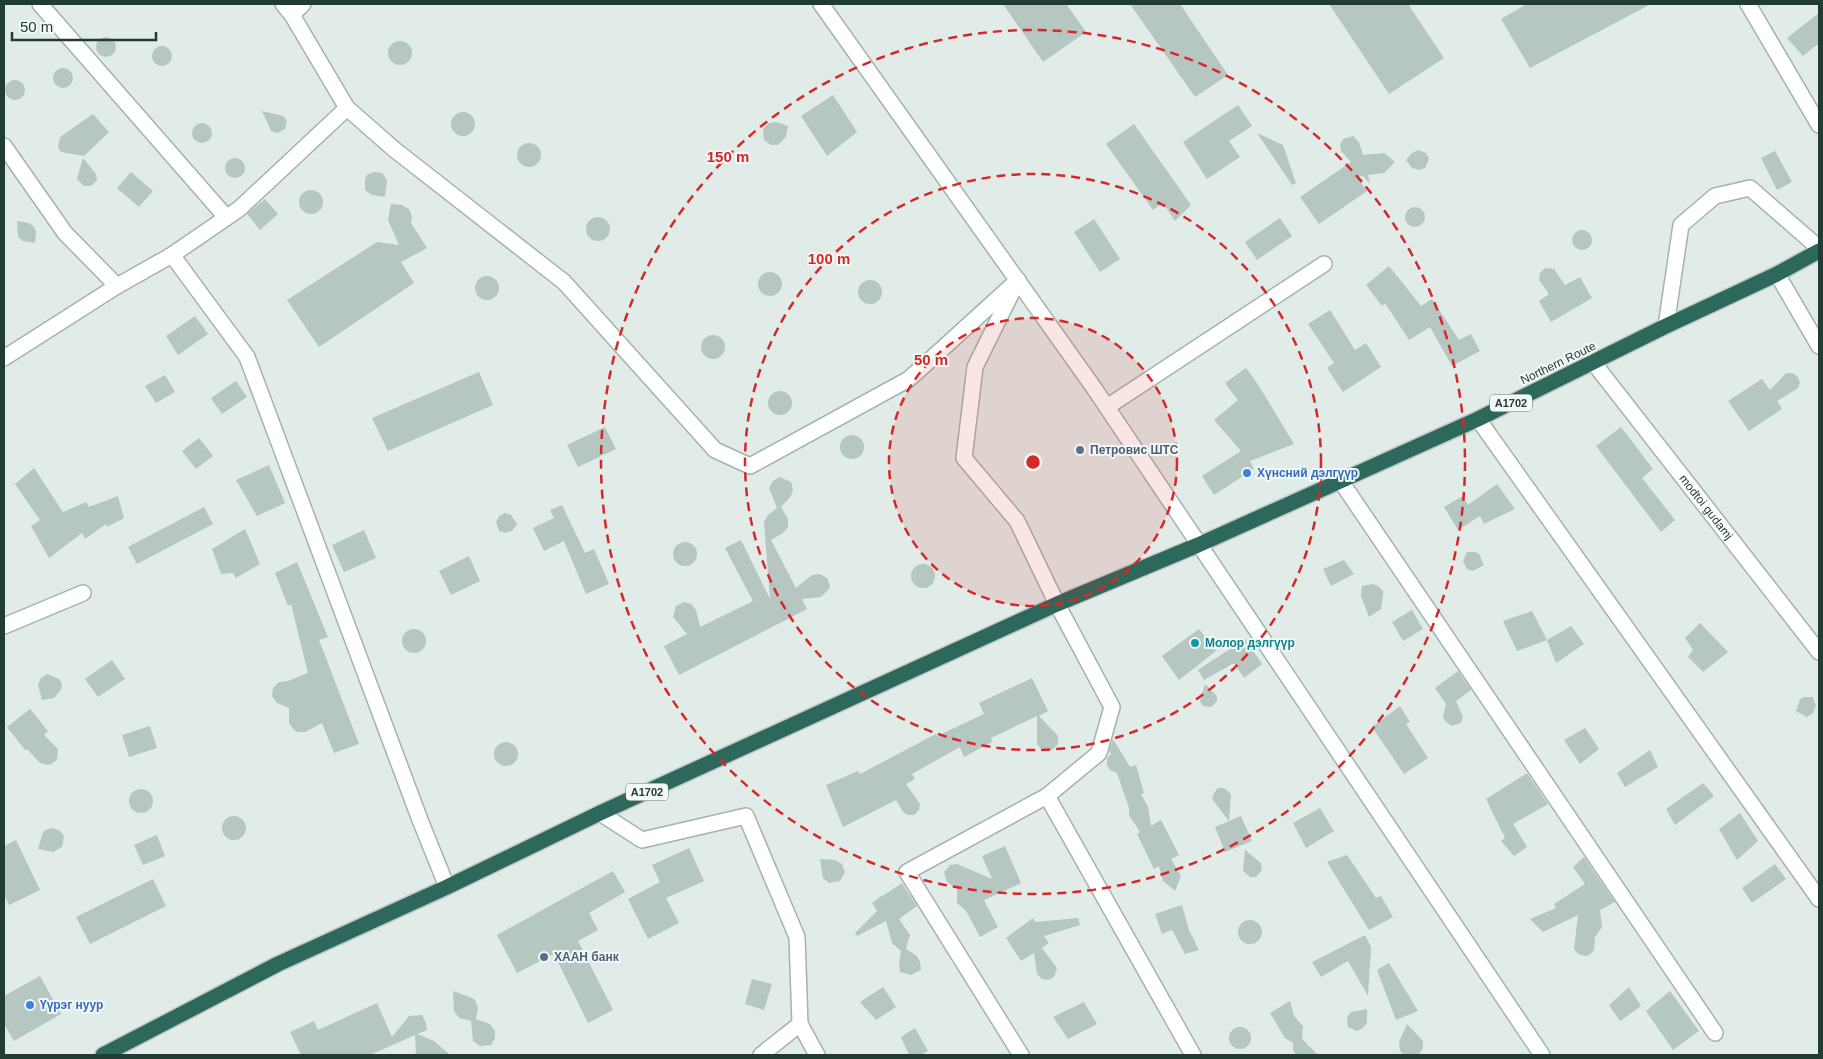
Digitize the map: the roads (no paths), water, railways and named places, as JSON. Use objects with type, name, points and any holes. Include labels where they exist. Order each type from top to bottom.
[{"type":"highway","name":"Northern Route","points":[[1198,544],[1478,419],[1666,326],[1777,274],[1819,249]]},
{"type":"highway","name":"A1702","points":[[103,1055],[278,964],[448,887],[600,813],[1057,604],[1198,544]]},
{"type":"street","points":[[40,4],[226,217]]},
{"type":"street","points":[[303,4],[288,9],[347,108],[395,150],[564,282],[716,450],[750,466],[909,379],[1018,280]]},
{"type":"street","points":[[821,4],[1107,407],[1542,1055]]},
{"type":"street","points":[[1748,4],[1819,125]]},
{"type":"street","points":[[4,358],[117,286],[172,255],[239,208],[347,108]]},
{"type":"street","points":[[4,146],[65,233],[117,286]]},
{"type":"street","points":[[1666,326],[1681,225],[1715,196],[1750,188],[1819,249]]},
{"type":"street","points":[[172,255],[247,357],[416,810],[448,887]]},
{"type":"street","points":[[1107,407],[1324,264]]},
{"type":"street","points":[[1777,274],[1819,346]]},
{"type":"street","points":[[1018,280],[975,368],[964,458],[1017,521],[1057,604],[1112,707],[1099,753],[1048,796],[907,872],[1021,1055]]},
{"type":"street","name":"modtoi gudamj","points":[[1594,362],[1819,652]]},
{"type":"street","points":[[1478,419],[1819,899]]},
{"type":"street","points":[[1340,480],[1715,1032]]},
{"type":"street","points":[[4,626],[84,594]]},
{"type":"street","points":[[1048,796],[1193,1055]]},
{"type":"street","points":[[600,813],[642,840],[746,816],[797,937],[800,1024],[817,1055]]},
{"type":"street","points":[[761,1055],[800,1024]]},
{"type":"place","name":"Петровис ШТС","points":[[1080,450]]},
{"type":"place","name":"Хүнсний дэлгүүр","points":[[1247,473]]},
{"type":"place","name":"Молор дэлгүүр","points":[[1195,643]]},
{"type":"place","name":"ХААН банк","points":[[544,957]]},
{"type":"place","name":"Үүрэг нуур","points":[[30,1005]]}]
